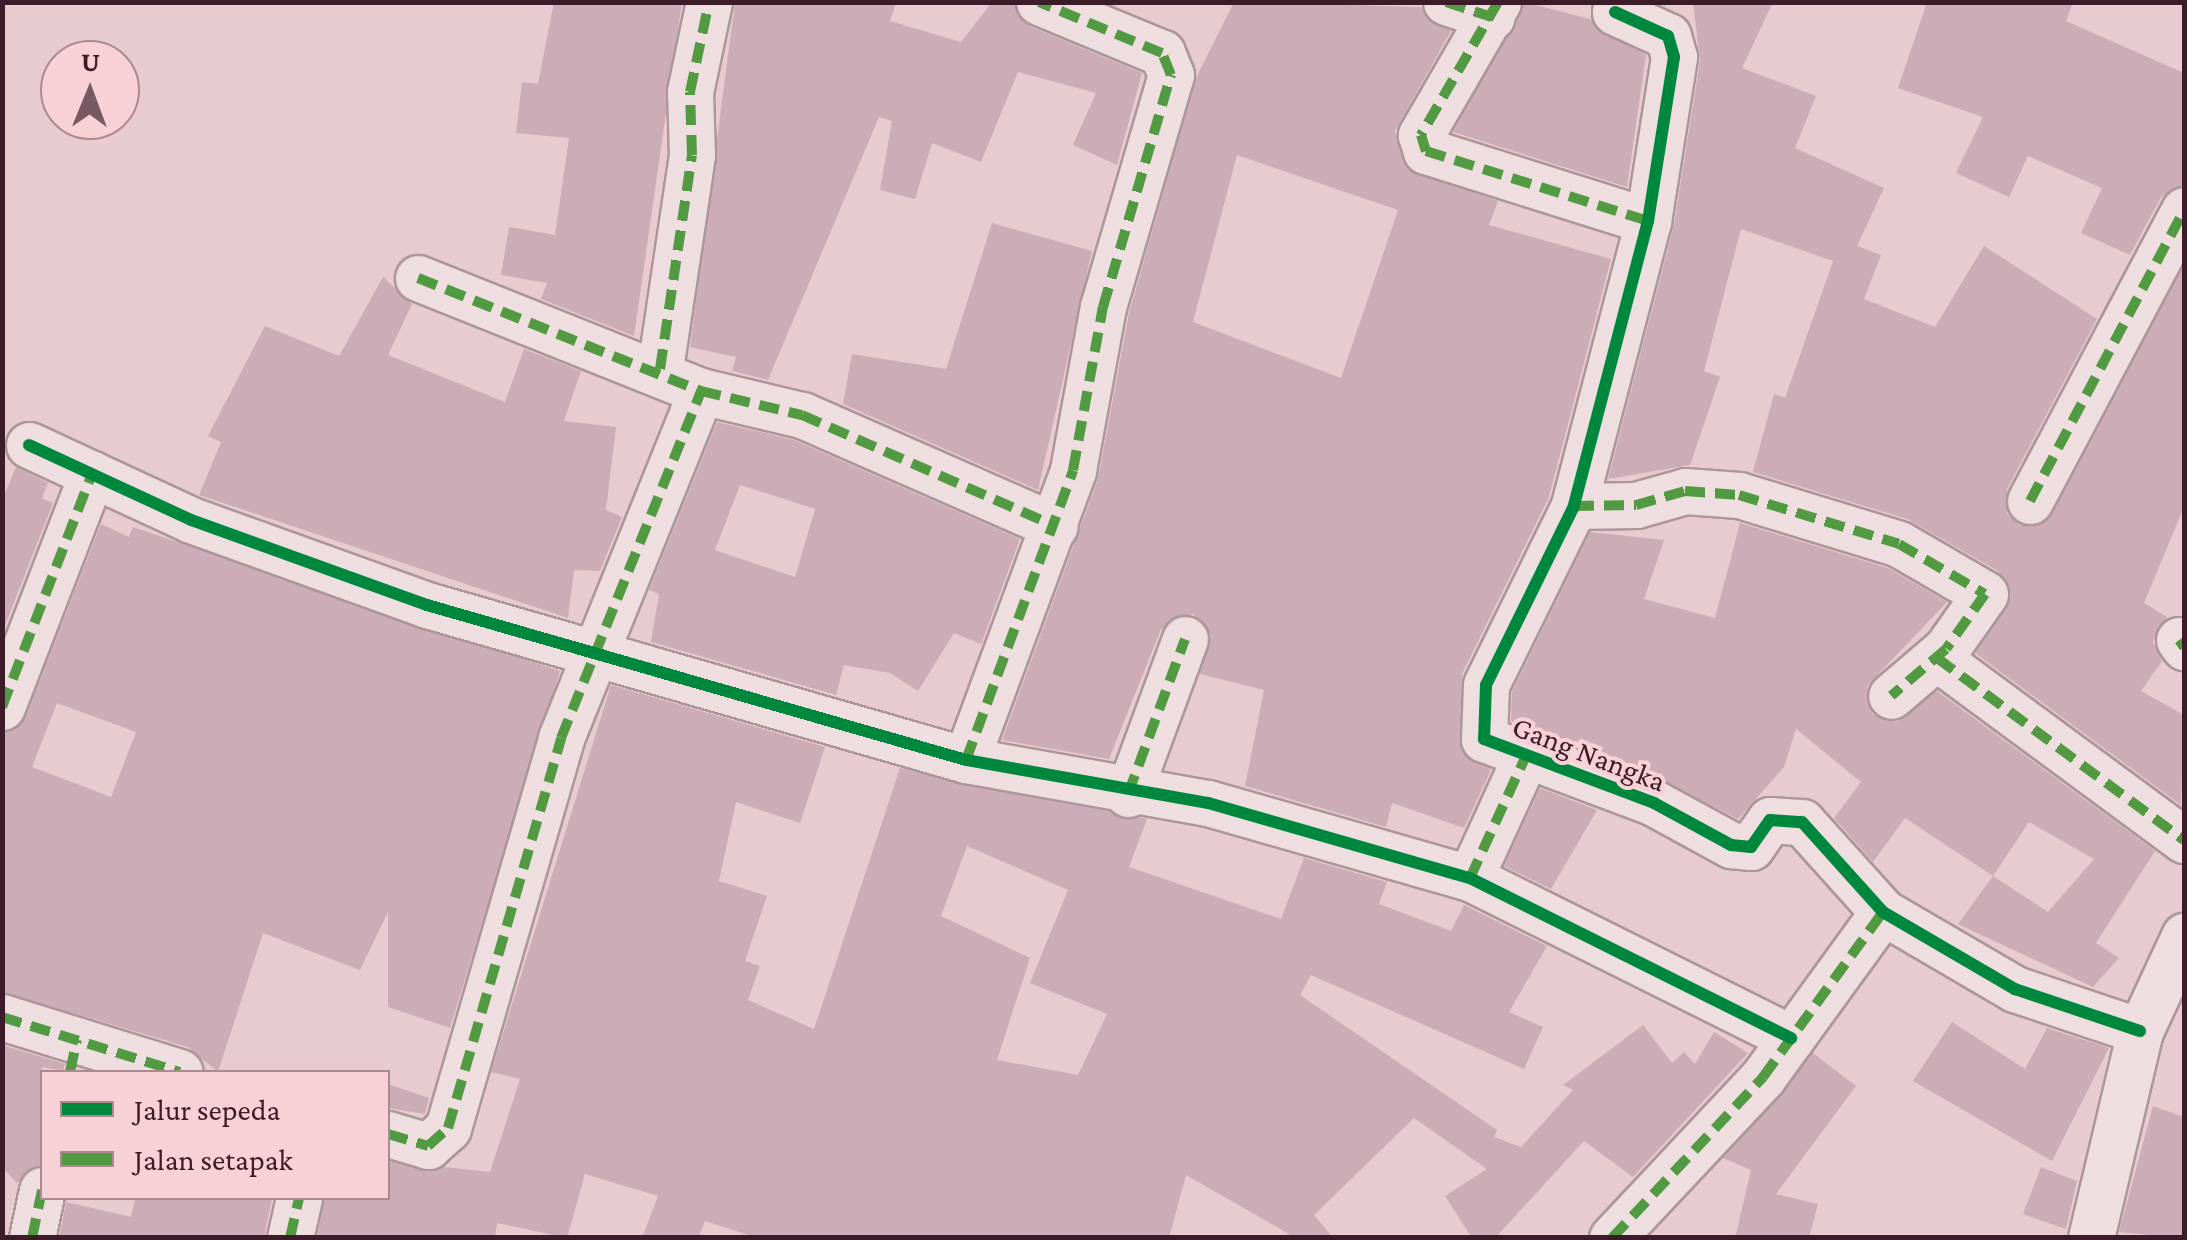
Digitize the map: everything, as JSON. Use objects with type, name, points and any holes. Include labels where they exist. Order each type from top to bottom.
[{"type":"street","points":[[660,369],[692,155],[690,92],[709,2]]},
{"type":"street","points":[[966,760],[1056,526],[1103,308],[1170,76],[1162,53],[1039,2]]},
{"type":"street","points":[[1446,2],[1495,10],[1422,135],[1426,152],[1648,221]]},
{"type":"street","name":"Gang Nangka","points":[[1616,7],[1668,36],[1674,58],[1648,221],[1574,506],[1486,685],[1484,739],[1524,760],[1654,803],[1731,845],[1751,847],[1770,820],[1802,822],[1883,912],[2014,988],[2140,1031]]},
{"type":"street","points":[[2030,501],[2184,210]]},
{"type":"street","points":[[418,278],[660,369],[701,391],[802,416],[1056,526]]},
{"type":"street","points":[[390,1135],[428,1146],[448,1128],[509,904],[594,650],[701,391]]},
{"type":"street","points":[[29,445],[191,520],[428,605],[966,760],[1128,794],[1224,807],[1470,878],[1791,1038]]},
{"type":"street","points":[[2,708],[92,474]]},
{"type":"street","points":[[1574,506],[1636,505],[1685,491],[1738,495],[1898,544],[1985,594],[1937,658],[1892,696]]},
{"type":"street","points":[[1128,794],[1186,639]]},
{"type":"street","points":[[1937,658],[2184,840]]},
{"type":"street","points":[[1470,878],[1524,760]]},
{"type":"street","points":[[1612,1238],[1706,1143],[1791,1038],[1883,912]]},
{"type":"street","points":[[2091,1238],[2140,1031],[2184,936]]},
{"type":"street","points":[[2,1017],[73,1056],[167,1070]]},
{"type":"street","points":[[32,1238],[40,1200]]},
{"type":"street","points":[[290,1238],[299,1200]]},
{"type":"building","points":[[554,2],[682,2],[634,336],[541,299],[547,283],[501,275],[509,227],[555,235],[569,138],[516,133],[522,82],[538,84]]},
{"type":"building","points":[[735,2],[896,2],[890,21],[961,42],[992,2],[1013,2],[1029,26],[1142,73],[1117,165],[1073,145],[1096,93],[1018,72],[981,162],[932,143],[915,199],[880,190],[892,121],[879,117],[768,380],[732,371],[736,357],[690,347]]},
{"type":"building","points":[[1234,2],[1420,7],[1451,31],[1395,131],[1407,169],[1498,201],[1489,225],[1611,259],[1549,497],[1462,674],[1462,752],[1491,770],[1464,828],[1392,803],[1386,827],[1245,786],[1264,690],[1200,674],[1211,636],[1193,614],[1161,629],[1109,759],[1002,740],[1098,479],[1129,313],[1196,78]],"holes":[[[1237,155],[1398,210],[1341,378],[1193,322]]]},
{"type":"building","points":[[1524,2],[1590,19],[1646,55],[1627,187],[1453,132]]},
{"type":"building","points":[[1693,2],[1773,2],[1742,68],[1816,96],[1795,148],[1884,188],[1857,246],[1881,255],[1864,299],[1935,327],[1984,246],[2097,319],[2007,489],[2007,514],[2019,525],[2053,513],[2184,265],[2184,507],[2144,603],[2167,617],[2153,642],[2162,661],[2141,691],[2184,715],[2181,805],[1975,653],[2011,597],[1998,571],[1907,519],[1753,472],[1774,394],[1785,398],[1833,261],[1741,229],[1704,371],[1720,377],[1690,465],[1608,479],[1674,225],[1700,61]]},
{"type":"building","points":[[1927,2],[2073,2],[2066,21],[2184,73],[2184,184],[2161,197],[2130,255],[2081,233],[2102,188],[2028,156],[2009,197],[1956,173],[1983,117],[1898,88]]},
{"type":"building","points":[[992,223],[1092,251],[1038,490],[843,404],[852,354],[946,369]]},
{"type":"building","points":[[383,277],[412,304],[388,355],[505,402],[524,349],[581,371],[564,421],[616,427],[606,510],[622,517],[600,571],[574,570],[568,618],[199,495],[221,442],[208,436],[265,326],[339,356]]},
{"type":"building","points":[[717,422],[794,440],[1020,539],[981,644],[954,633],[918,691],[890,673],[844,665],[836,695],[651,642],[659,594],[649,590]],"holes":[[[740,485],[815,509],[795,577],[715,550]]]},
{"type":"building","points":[[16,467],[48,483],[42,498],[53,503],[2,633],[2,501]]},
{"type":"building","points":[[1740,523],[1888,568],[1947,602],[1867,686],[1872,714],[1897,722],[1937,691],[2155,851],[2096,943],[2119,958],[2093,987],[1958,924],[1993,876],[1905,818],[1873,862],[1834,818],[1861,782],[1796,729],[1784,767],[1738,819],[1625,762],[1511,721],[1512,692],[1590,532],[1664,540],[1644,599],[1715,618]],"holes":[[[2029,822],[2094,859],[2048,912],[1993,876]]]},
{"type":"building","points":[[101,524],[129,537],[133,527],[560,671],[450,1028],[388,1007],[388,912],[360,970],[263,933],[219,1070],[188,1047],[2,992],[2,733],[26,716]],"holes":[[[57,703],[136,732],[111,797],[32,767]]]},
{"type":"building","points":[[611,685],[825,747],[800,823],[736,802],[719,881],[767,896],[745,961],[760,966],[748,1000],[814,1029],[900,768],[1147,819],[1129,867],[1281,919],[1304,858],[1387,882],[1379,904],[1451,931],[1464,905],[1547,946],[1509,1012],[1543,1027],[1524,1069],[1311,975],[1300,995],[1497,1130],[1494,1137],[1521,1147],[1573,1090],[1563,1085],[1643,1025],[1672,1063],[1684,1052],[1695,1064],[1714,1032],[1748,1053],[1633,1177],[1584,1141],[1495,1238],[1472,1238],[1445,1196],[1487,1169],[1414,1118],[1314,1215],[1333,1238],[1296,1238],[1186,1175],[1169,1238],[758,1238],[705,1221],[698,1238],[642,1238],[658,1196],[585,1174],[567,1238],[497,1223],[495,1238],[317,1238],[324,1200],[390,1200],[390,1161],[490,1172],[520,1079],[491,1072]],"holes":[[[967,846],[1068,890],[1030,983],[1107,1014],[1078,1075],[997,1060],[1030,958],[941,916]]]},
{"type":"building","points":[[1540,788],[1597,810],[1551,889],[1504,866]]},
{"type":"building","points":[[1952,1022],[2025,1069],[2047,1028],[2109,1048],[2052,1161],[1913,1081]]},
{"type":"building","points":[[2,1045],[65,1064],[63,1070],[42,1067],[40,1070],[40,1166],[17,1183],[2,1167]]},
{"type":"building","points":[[1813,1053],[1856,1086],[1776,1194],[1818,1204],[1809,1238],[1735,1238],[1751,1170],[1723,1158]]},
{"type":"building","points":[[390,1085],[429,1098],[425,1114],[390,1108]]},
{"type":"building","points":[[2153,1106],[2184,1117],[2184,1238],[2119,1232]]},
{"type":"building","points":[[2041,1167],[2077,1181],[2066,1229],[2023,1214]]},
{"type":"building","points":[[135,1200],[272,1200],[264,1238],[59,1238],[66,1202],[131,1217]]},
{"type":"marked path","points":[[660,369],[692,155],[690,92],[709,2]]},
{"type":"marked path","points":[[966,760],[1073,470],[1103,307],[1171,75],[1162,53],[1039,2]]},
{"type":"marked path","points":[[1446,2],[1492,17]]},
{"type":"marked path","points":[[1498,2],[1421,135],[1426,151],[1648,221]]},
{"type":"marked path","points":[[2030,501],[2184,210]]},
{"type":"marked path","points":[[418,278],[701,391],[802,415],[1055,526]]},
{"type":"marked path","points":[[390,1135],[428,1146],[448,1128],[561,738],[701,391]]},
{"type":"marked path","points":[[2,707],[92,474]]},
{"type":"marked path","points":[[1574,506],[1636,505],[1685,491],[1739,495],[1899,544],[1985,594],[1946,649],[1891,696]]},
{"type":"marked path","points":[[1128,794],[1185,639]]},
{"type":"marked path","points":[[2179,640],[2184,647]]},
{"type":"marked path","points":[[1937,658],[2184,840]]},
{"type":"marked path","points":[[1470,878],[1524,760]]},
{"type":"marked path","points":[[1612,1238],[1763,1077],[1883,912]]},
{"type":"marked path","points":[[2,1017],[174,1070]]},
{"type":"marked path","points":[[70,1070],[77,1040]]},
{"type":"marked path","points":[[32,1238],[40,1200]]},
{"type":"marked path","points":[[290,1238],[299,1200]]},
{"type":"cycle path","points":[[1615,12],[1668,36],[1674,57],[1648,221],[1574,506],[1486,685],[1484,739],[1654,803],[1731,845],[1751,847],[1770,820],[1802,822],[1883,912],[2015,989],[2140,1031]]},
{"type":"cycle path","points":[[29,445],[191,520],[427,605],[966,760],[1208,803],[1470,878],[1791,1038]]}]
